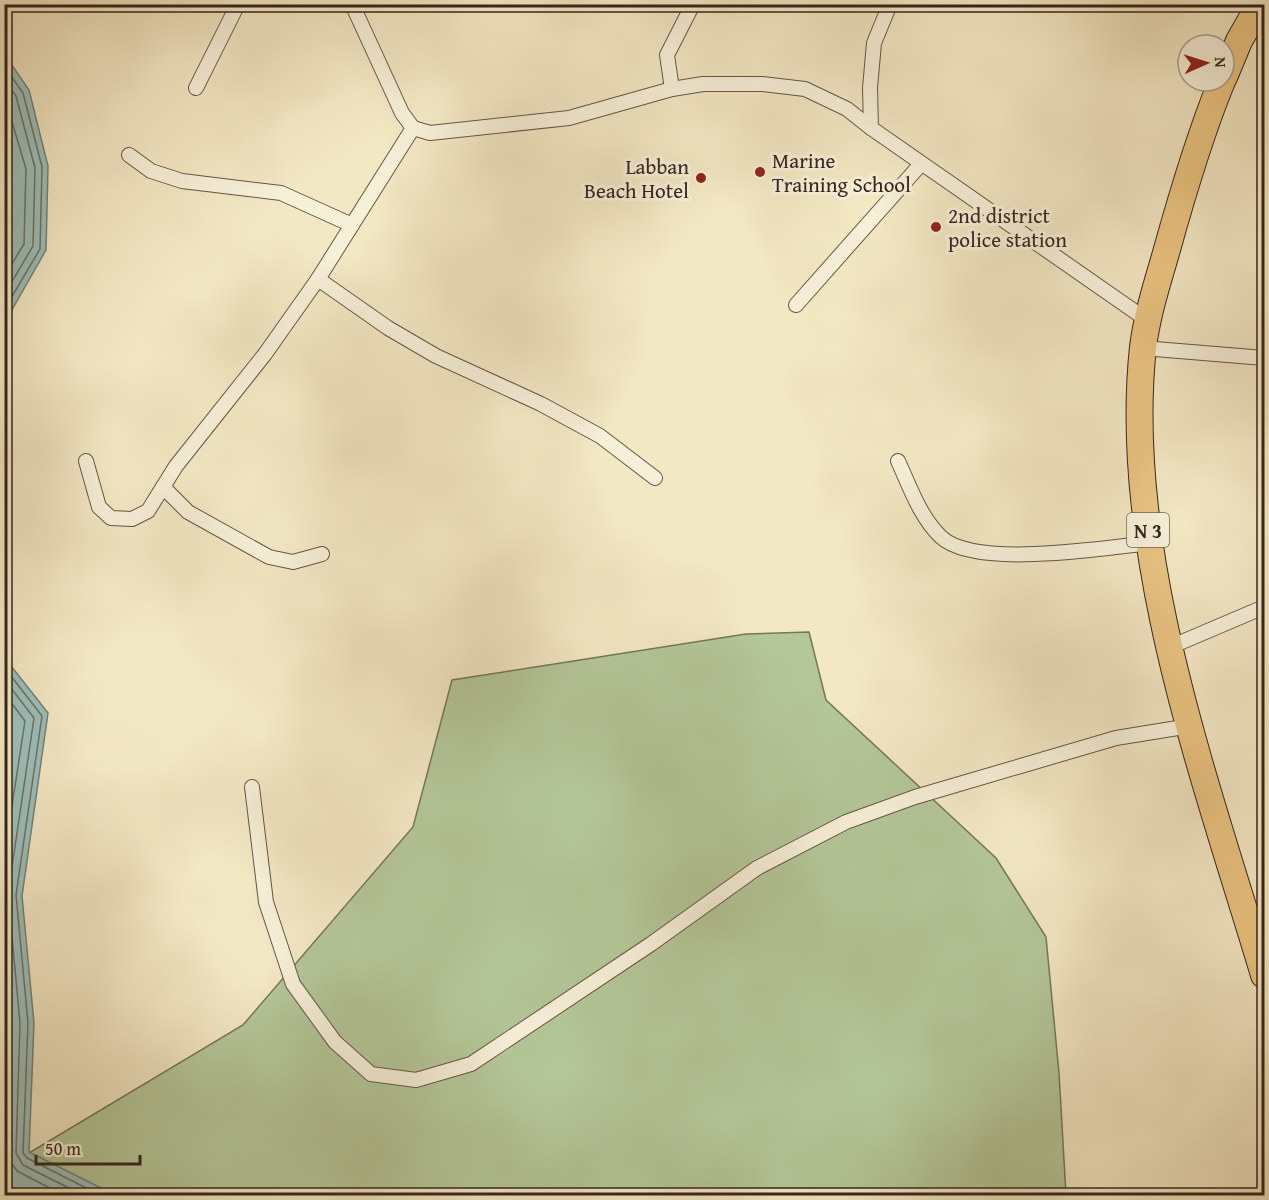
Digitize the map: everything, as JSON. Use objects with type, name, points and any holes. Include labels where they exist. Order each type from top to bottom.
[{"type":"highway","points":[[1236,48],[1260,4]]},
{"type":"highway","name":"N 3","points":[[1218,93],[1178,209],[1147,320],[1140,403],[1141,462],[1150,543],[1170,647],[1190,726],[1264,975]]},
{"type":"street","points":[[196,88],[238,4]]},
{"type":"street","points":[[352,4],[402,113],[413,128],[430,133],[569,118],[672,89],[703,84],[762,84],[805,88],[847,109],[921,164],[1147,320]]},
{"type":"street","points":[[672,89],[667,55],[693,4]]},
{"type":"street","points":[[872,128],[870,88],[874,43],[890,4]]},
{"type":"street","points":[[86,461],[99,507],[111,518],[132,519],[148,512],[163,487],[318,279],[413,128]]},
{"type":"street","points":[[129,155],[151,171],[182,181],[281,193],[352,225]]},
{"type":"street","points":[[796,305],[921,164]]},
{"type":"street","points":[[318,279],[388,328],[436,356],[541,404],[600,436],[655,478]]},
{"type":"street","points":[[1143,348],[1264,358]]},
{"type":"street","points":[[898,461],[921,510],[942,538],[968,552],[996,555],[1150,543]]},
{"type":"street","points":[[163,487],[188,512],[269,557],[293,562],[322,554]]},
{"type":"street","points":[[1170,647],[1264,607]]},
{"type":"street","points":[[252,788],[266,902],[293,984],[335,1042],[372,1074],[416,1080],[471,1064],[651,944],[757,868],[846,822],[936,790],[1116,738],[1190,726]]},
{"type":"green space","points":[[809,632],[826,700],[996,858],[1046,937],[1059,1073],[1066,1195],[115,1196],[29,1153],[243,1025],[413,827],[452,680],[746,634]]},
{"type":"water","points":[[5,55],[29,90],[48,166],[46,250],[5,322]]},
{"type":"water","points":[[4,657],[48,713],[22,896],[34,1023],[29,1152],[115,1195],[5,1195]]},
{"type":"place","name":"Marine Training School","points":[[760,172]]},
{"type":"place","name":"Labban Beach Hotel","points":[[701,178]]},
{"type":"place","name":"2nd district police station","points":[[936,227]]}]
